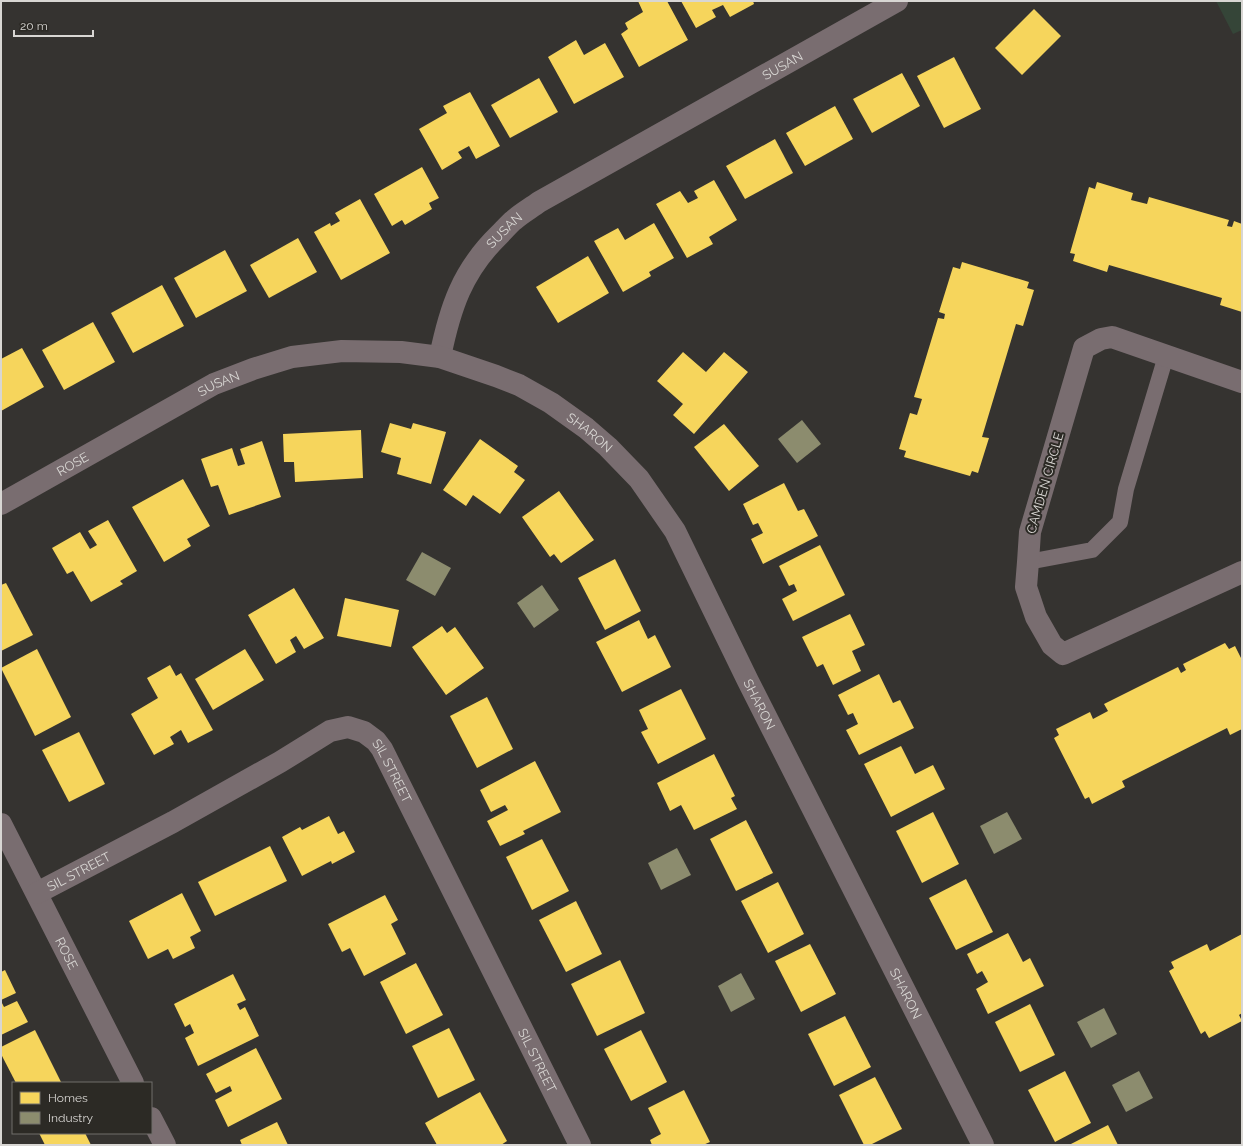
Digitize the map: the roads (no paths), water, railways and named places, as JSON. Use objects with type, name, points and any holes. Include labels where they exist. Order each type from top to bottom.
[{"type":"street","name":"SUSAN","points":[[144,422],[214,384],[253,369],[292,357],[342,351],[401,352],[440,357],[446,326],[459,288],[471,267],[485,248],[513,220],[539,202],[898,1]]},
{"type":"street","name":"CAMDEN CIRCLE","points":[[1242,382],[1112,336],[1101,338],[1084,348],[1030,532],[1026,586],[1036,617],[1052,645],[1063,654],[1242,572]]},
{"type":"street","name":"SHARON","points":[[440,357],[513,383],[551,403],[586,428],[608,447],[639,479],[658,505],[675,531],[748,681],[983,1145]]},
{"type":"street","name":"ROSE","points":[[1,504],[144,422]]},
{"type":"street","name":"SIL STREET","points":[[37,892],[186,815],[280,762],[330,730],[348,727],[364,732],[376,741],[382,749],[580,1145]]},
{"type":"street","name":"ROSE","points":[[1,824],[132,1082]]},
{"type":"street","points":[[152,1120],[165,1145]]},
{"type":"lane","points":[[1028,562],[1092,550],[1120,522],[1126,489],[1166,356]]}]
